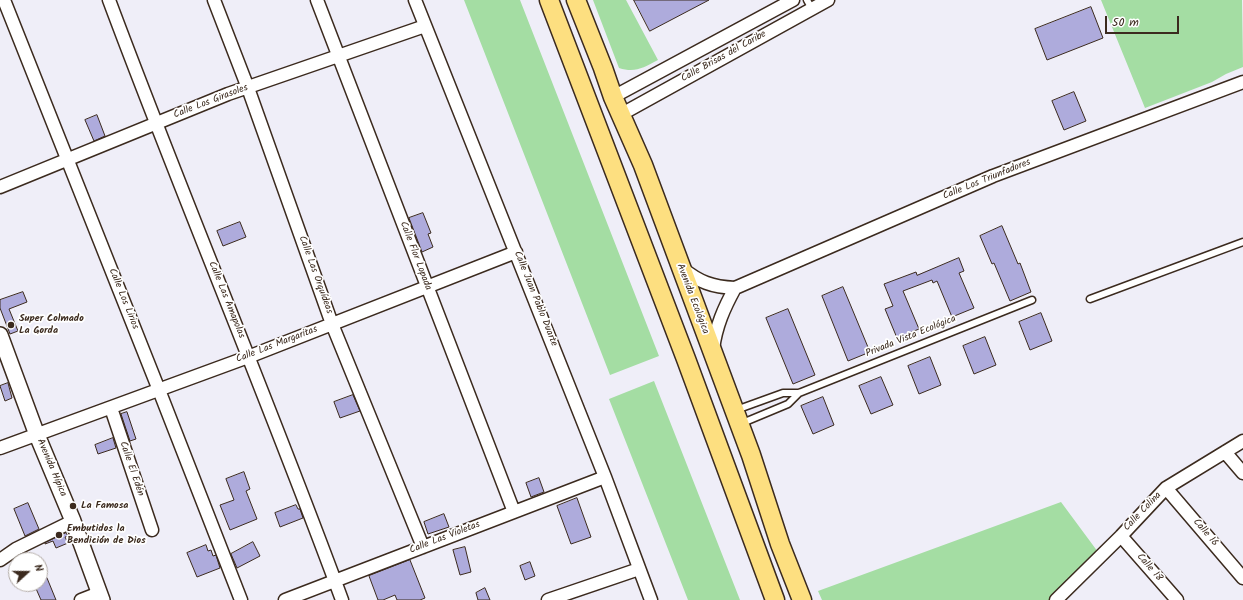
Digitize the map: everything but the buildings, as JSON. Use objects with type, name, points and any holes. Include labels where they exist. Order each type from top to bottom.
[{"type":"main road","points":[[549,0],[686,358],[775,600]]},
{"type":"main road","name":"Avenida Ecológica","points":[[576,0],[620,115],[643,165],[737,418],[780,544],[802,600]]},
{"type":"street","name":"Calle Los Lirios","points":[[4,0],[160,390],[241,600]]},
{"type":"street","name":"Calle Las Amapolas","points":[[108,0],[155,124],[248,357],[342,600]]},
{"type":"street","name":"Calle Las Orquídeas","points":[[214,0],[248,88],[332,324],[423,547]]},
{"type":"street","name":"Calle Flor Lopada","points":[[317,0],[340,56],[514,512]]},
{"type":"street","name":"Calle Juan Pablo Duarte","points":[[415,0],[605,477],[651,600]]},
{"type":"street","name":"Calle Brisas del Caribe","points":[[613,97],[794,5],[828,0]]},
{"type":"street","name":"Calle Brisas del Caribe","points":[[620,115],[794,5]]},
{"type":"street","name":"Calle Los Girasoles","points":[[0,187],[228,94],[426,26]]},
{"type":"street","name":"Calle Los Triunfadores","points":[[680,266],[692,276],[705,283],[719,287],[735,288],[993,176],[1243,82]]},
{"type":"street","name":"Calle Las Margaritas","points":[[0,448],[248,357],[516,252]]},
{"type":"street","points":[[712,352],[719,319],[735,288]]},
{"type":"street","name":"Avenida Hípica","points":[[0,335],[3,352],[73,522],[101,596]]},
{"type":"street","name":"Calle El Edén","points":[[111,408],[152,530]]},
{"type":"street","name":"Calle Colina","points":[[1056,600],[1121,536],[1166,488],[1243,441]]},
{"type":"street","points":[[1225,452],[1243,473]]},
{"type":"street","name":"Calle Las Violetas","points":[[285,600],[605,477]]},
{"type":"street","name":"Calle 16","points":[[1166,488],[1243,578]]},
{"type":"street","points":[[0,560],[16,549],[73,522]]},
{"type":"street","name":"Calle 18","points":[[1121,536],[1177,600]]},
{"type":"street","points":[[548,600],[639,569]]},
{"type":"street","points":[[81,600],[101,596]]},
{"type":"lane","points":[[1090,299],[1243,242]]},
{"type":"lane","name":"Privada Vista Ecológica","points":[[737,418],[788,404],[798,394],[1032,300]]},
{"type":"lane","name":"Privada Vista Ecológica","points":[[737,418],[783,393],[798,394]]},
{"type":"green space","points":[[464,0],[520,0],[659,356],[610,375]]},
{"type":"green space","points":[[593,0],[626,0],[658,60],[639,69],[630,70],[619,68]]},
{"type":"green space","points":[[1101,0],[1242,0],[1243,67],[1212,82],[1145,108]]},
{"type":"green space","points":[[654,381],[740,600],[688,600],[609,399]]},
{"type":"green space","points":[[1061,502],[1098,552],[1051,600],[822,600],[818,591]]},
{"type":"place","name":"Super Colmado La Gorda","points":[[11,325]]},
{"type":"place","name":"La Famosa","points":[[73,506]]},
{"type":"place","name":"Embutidos la Bendición de Dios","points":[[59,535]]}]
